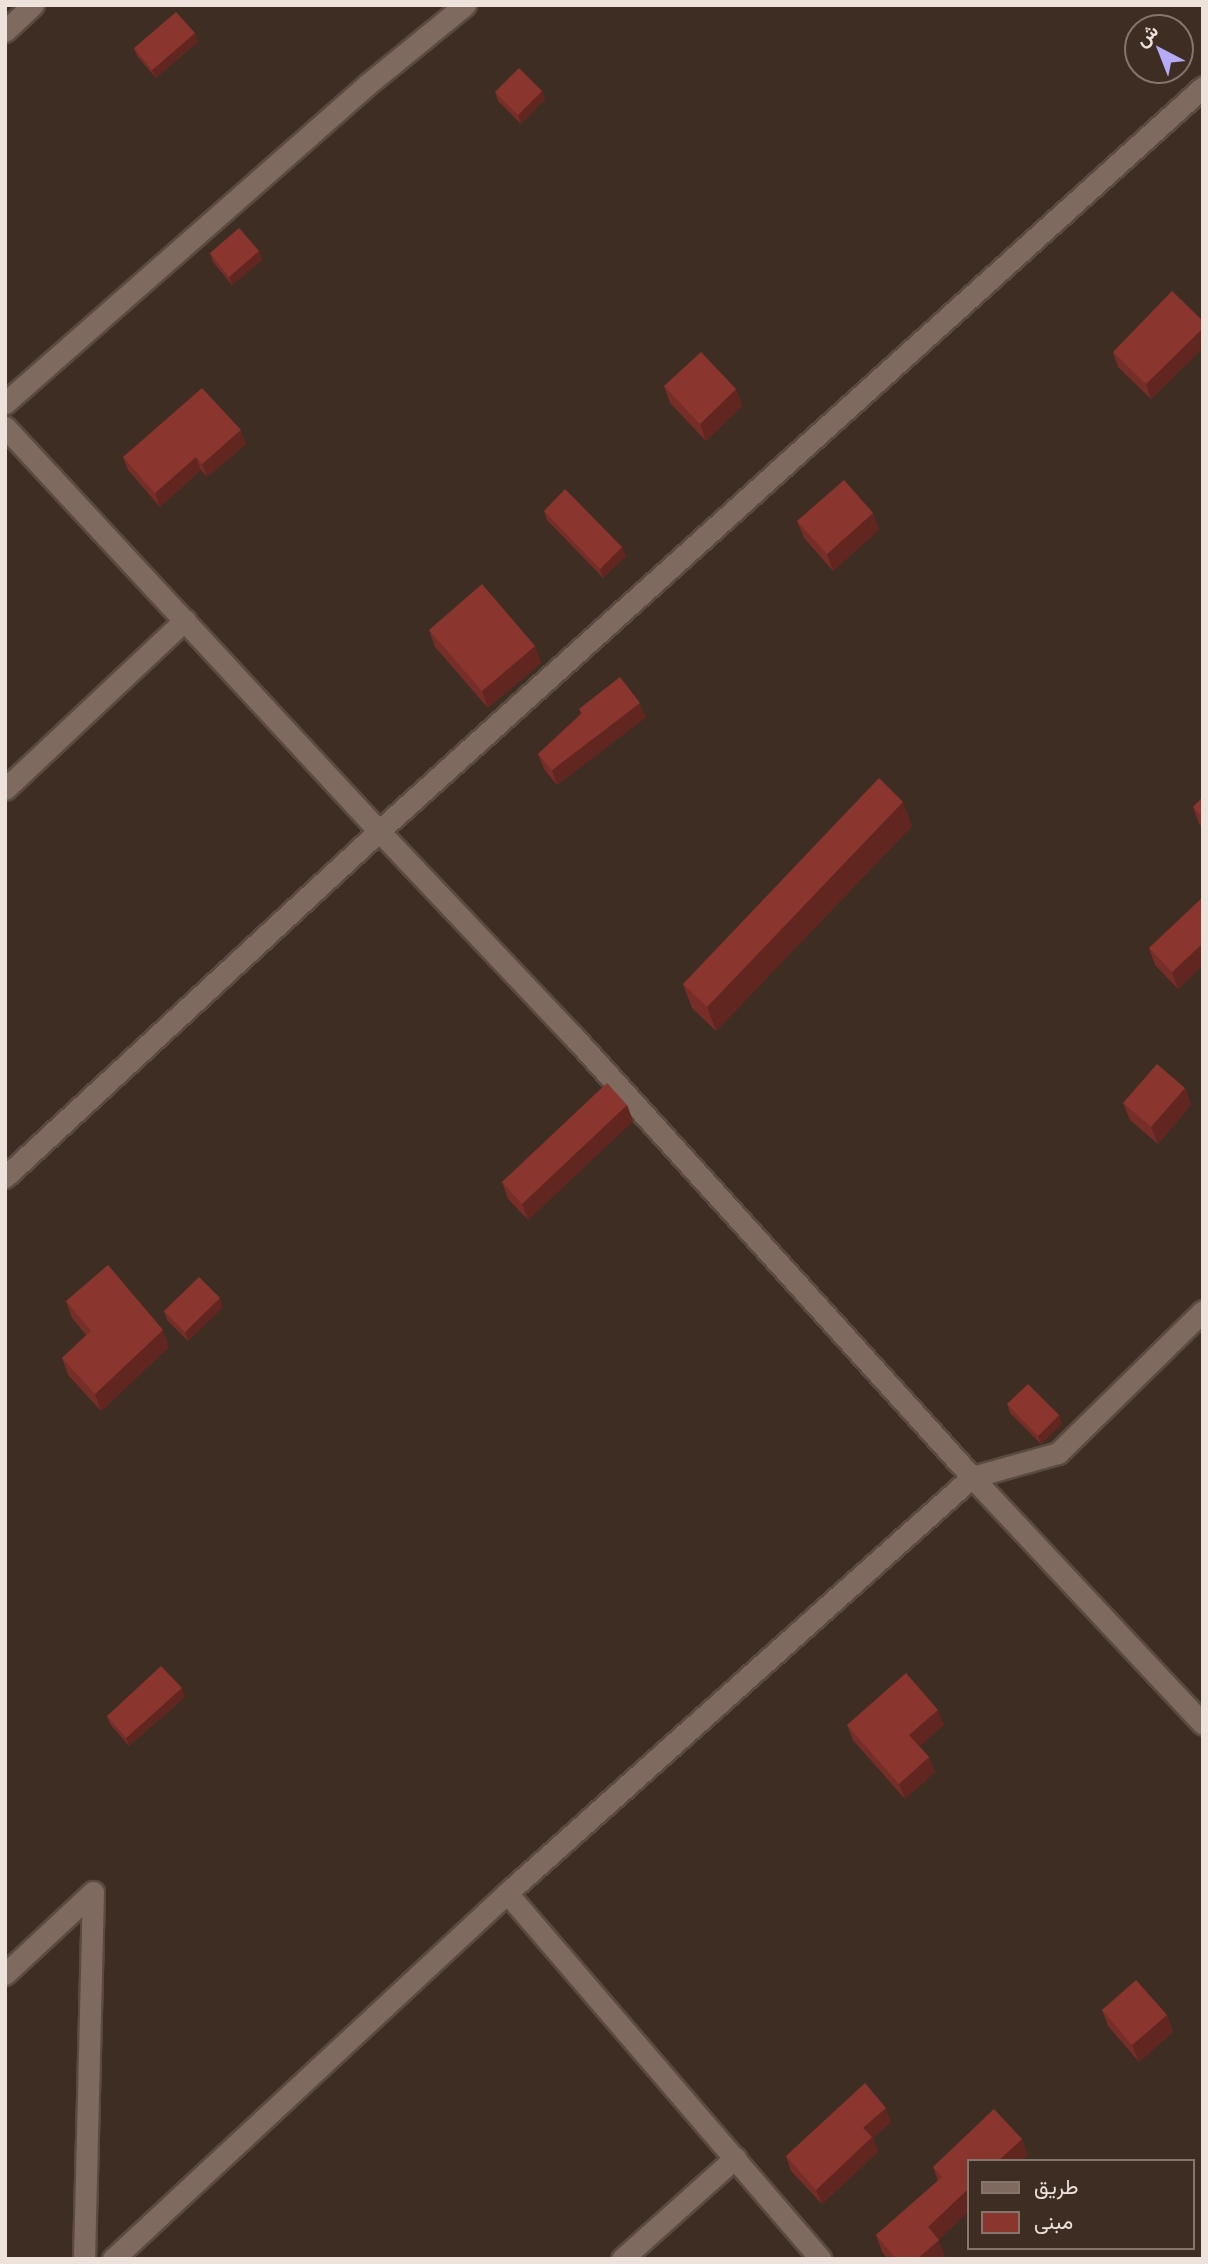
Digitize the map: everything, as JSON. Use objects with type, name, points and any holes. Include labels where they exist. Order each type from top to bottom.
[{"type":"street","points":[[5,31],[33,5]]},
{"type":"street","points":[[5,403],[368,84],[465,5]]},
{"type":"street","points":[[5,1177],[379,831],[1203,88]]},
{"type":"street","points":[[5,427],[379,831],[575,1037],[972,1477],[1203,1724]]},
{"type":"street","points":[[5,789],[185,620]]},
{"type":"street","points":[[114,2259],[507,1893],[972,1477],[1058,1453],[1203,1311]]},
{"type":"street","points":[[5,1974],[93,1892],[84,2259]]},
{"type":"street","points":[[507,1893],[821,2259]]},
{"type":"street","points":[[622,2259],[735,2158]]},
{"type":"building","points":[[176,12],[195,33],[152,70],[134,48]]},
{"type":"building","points":[[519,68],[542,91],[518,115],[495,92]]},
{"type":"building","points":[[239,228],[259,251],[229,277],[210,253]]},
{"type":"building","points":[[1172,291],[1203,321],[1203,328],[1146,384],[1113,352]]},
{"type":"building","points":[[701,352],[736,389],[700,424],[664,386]]},
{"type":"building","points":[[202,388],[241,430],[202,464],[196,457],[155,493],[123,457]]},
{"type":"building","points":[[844,480],[873,513],[827,554],[797,521]]},
{"type":"building","points":[[565,489],[622,547],[600,569],[544,511]]},
{"type":"building","points":[[482,584],[535,646],[482,691],[429,630]]},
{"type":"building","points":[[620,677],[640,703],[552,770],[538,754],[582,713],[579,709]]},
{"type":"building","points":[[879,778],[903,802],[707,1007],[683,984]]},
{"type":"building","points":[[1203,797],[1203,817],[1193,807]]},
{"type":"building","points":[[1203,897],[1203,943],[1172,972],[1149,948]]},
{"type":"building","points":[[1157,1064],[1185,1088],[1151,1127],[1123,1103]]},
{"type":"building","points":[[607,1083],[627,1105],[522,1204],[502,1182]]},
{"type":"building","points":[[108,1265],[163,1330],[95,1394],[62,1358],[91,1331],[66,1301]]},
{"type":"building","points":[[199,1277],[220,1298],[185,1332],[164,1311]]},
{"type":"building","points":[[1028,1384],[1059,1415],[1038,1436],[1007,1404]]},
{"type":"building","points":[[161,1666],[182,1688],[126,1738],[107,1716]]},
{"type":"building","points":[[906,1673],[938,1710],[909,1735],[929,1757],[899,1784],[847,1725]]},
{"type":"building","points":[[1136,1980],[1167,2015],[1132,2045],[1102,2010]]},
{"type":"building","points":[[865,2083],[886,2108],[863,2128],[872,2137],[816,2190],[786,2156]]},
{"type":"building","points":[[994,2109],[1022,2139],[1000,2159],[967,2159],[967,2190],[928,2227],[939,2240],[917,2259],[896,2259],[876,2235],[942,2177],[933,2167]]}]
